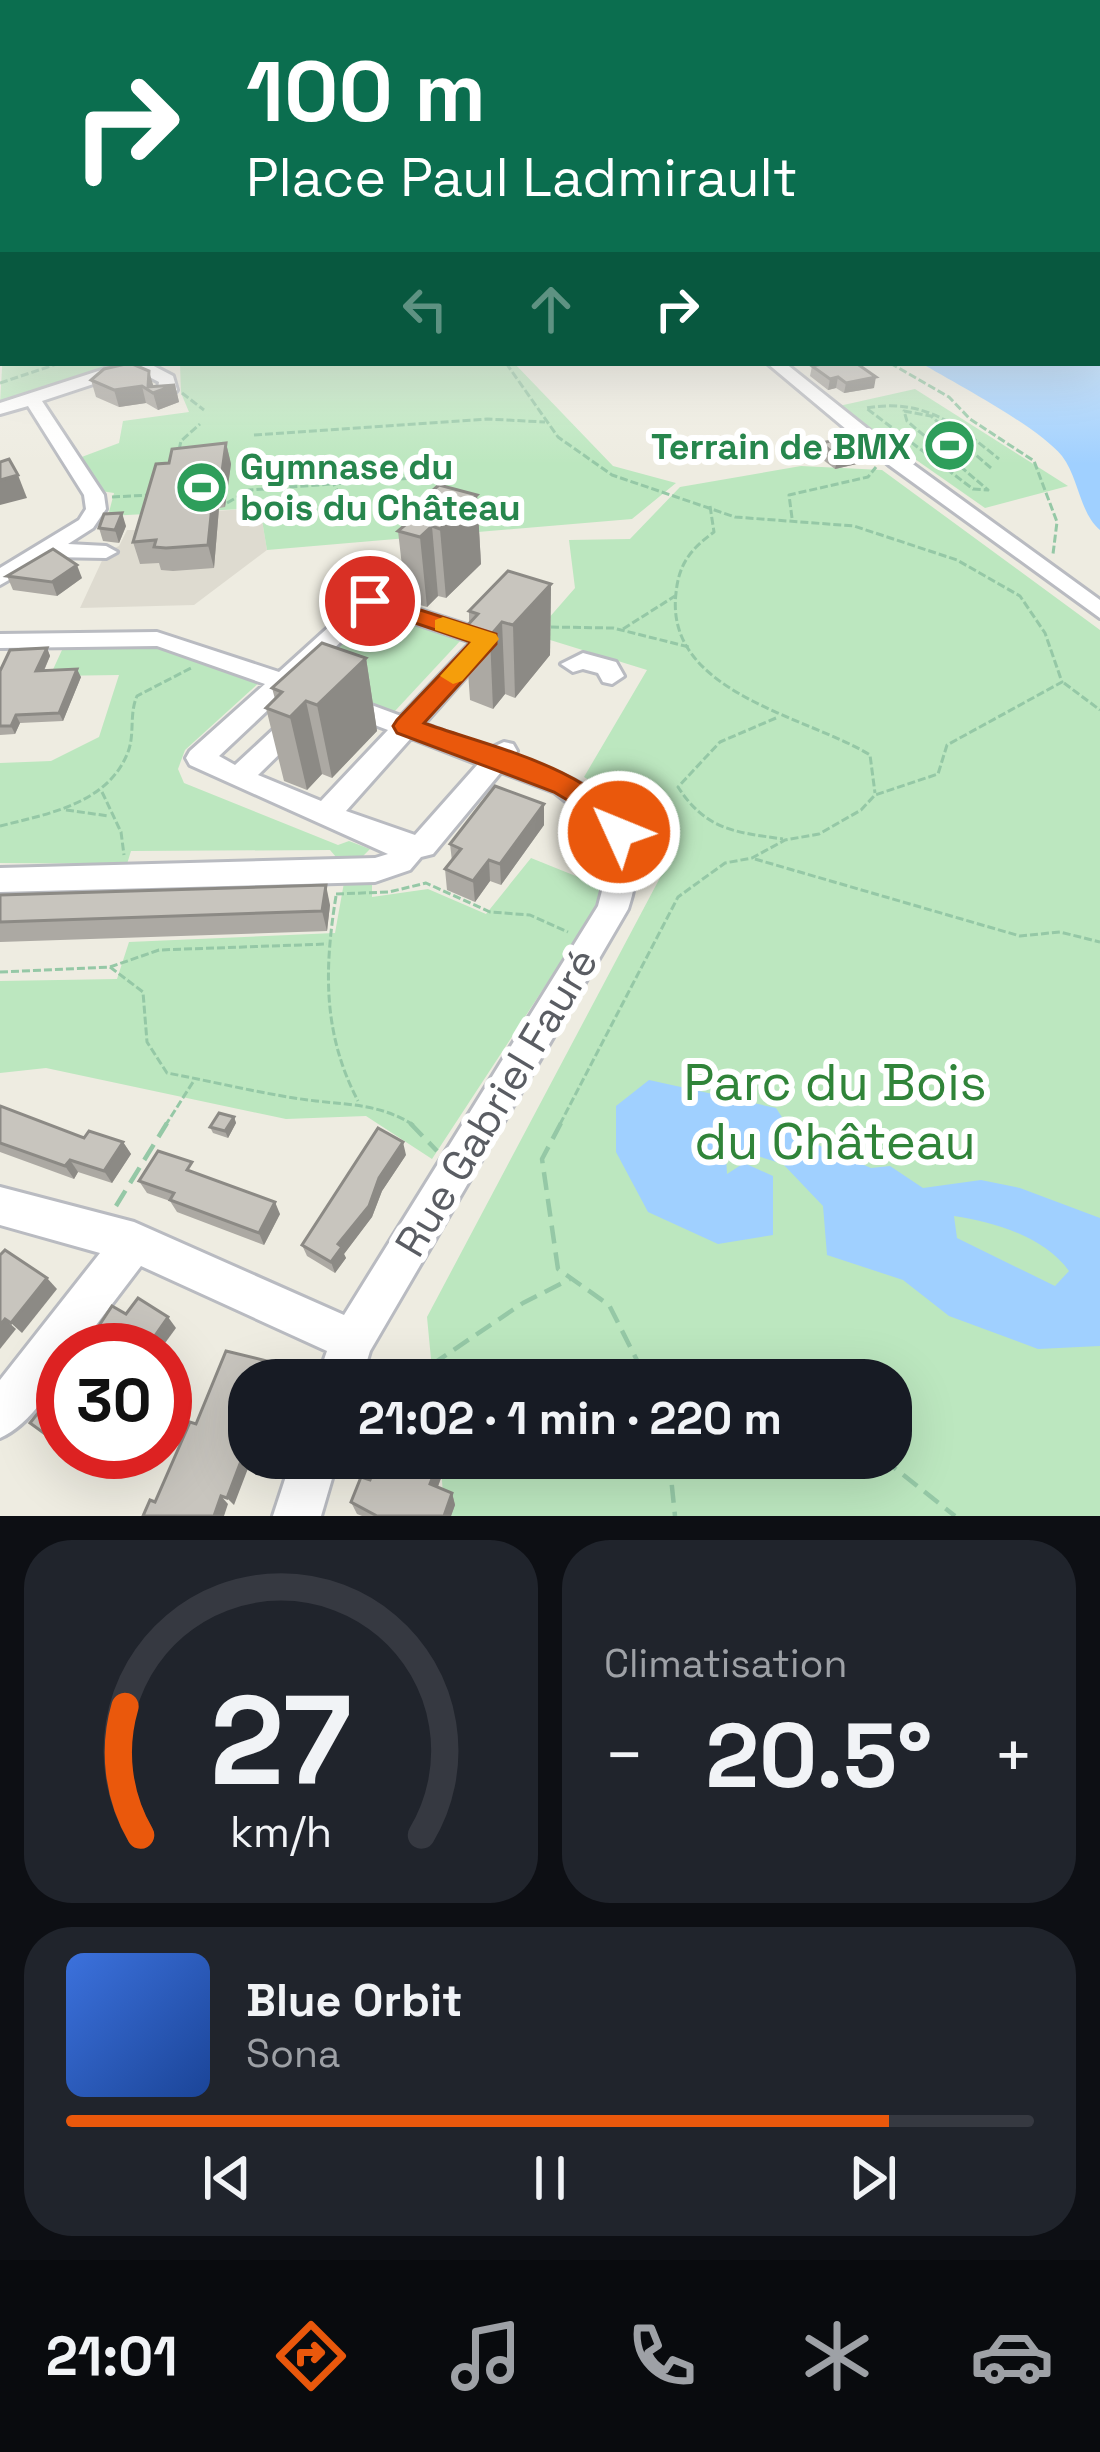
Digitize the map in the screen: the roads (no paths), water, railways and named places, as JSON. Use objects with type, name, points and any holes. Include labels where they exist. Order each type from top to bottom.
[{"type":"street","points":[[0,409],[129,366]]},
{"type":"street","points":[[143,366],[167,380],[165,393]]},
{"type":"street","points":[[779,366],[896,461],[1100,611]]},
{"type":"street","points":[[0,578],[94,516],[96,501],[33,400]]},
{"type":"street","points":[[44,550],[106,552]]},
{"type":"street","points":[[326,814],[493,633],[365,599],[200,758],[238,778],[326,814],[413,847]]},
{"type":"street","name":"Rue Gabriel Fauré","points":[[0,641],[157,639],[324,696],[423,714],[500,756],[541,771],[592,802],[624,844],[622,884],[592,944],[352,1341],[346,1359]]},
{"type":"street","points":[[573,664],[583,661],[608,668],[612,676]]},
{"type":"street","points":[[238,778],[324,696]]},
{"type":"street","points":[[0,880],[116,877],[338,882],[388,866],[435,838],[500,756]]},
{"type":"street","points":[[0,1206],[117,1237],[352,1341]]},
{"type":"street","points":[[0,1416],[117,1237]]},
{"type":"street","points":[[296,1516],[308,1479]]},
{"type":"water","points":[[926,366],[1100,366],[1100,530],[1062,456],[996,406]]},
{"type":"water","points":[[649,1080],[776,1108],[793,1134],[871,1168],[890,1166],[923,1188],[981,1180],[1020,1188],[1100,1218],[1100,1346],[1038,1349],[949,1316],[903,1280],[827,1255],[823,1206],[783,1164],[738,1150],[726,1157],[727,1174],[744,1163],[773,1176],[773,1235],[718,1244],[648,1212],[616,1152],[616,1106]],"holes":[[[954,1216],[1032,1240],[1069,1271],[1055,1286],[957,1238]]]},
{"type":"place","name":"Terrain de BMX","points":[[950,446]]},
{"type":"place","name":"Gymnase du bois du Château","points":[[201,487]]},
{"type":"park label","name":"Parc du Bois du Château","points":[[835,1111]]}]
